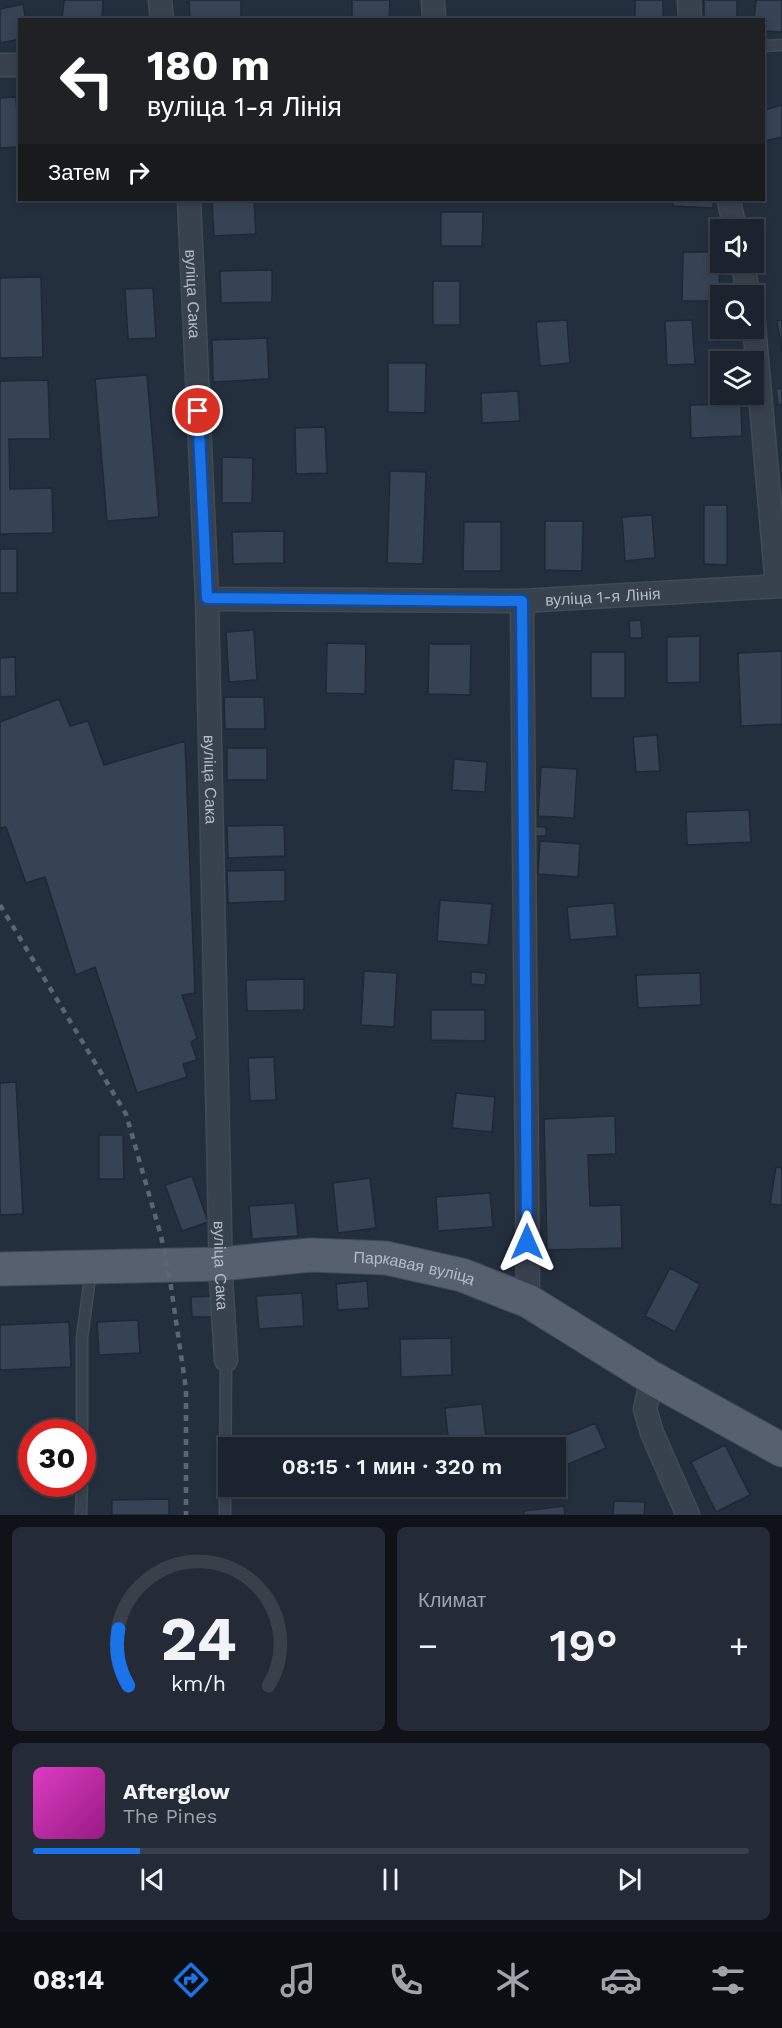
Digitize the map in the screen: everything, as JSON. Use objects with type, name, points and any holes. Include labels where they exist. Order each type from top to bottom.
[{"type":"main road","name":"Паркавая вуліца","points":[[0,1269],[221,1264],[310,1255],[386,1258],[462,1275],[528,1301],[652,1378],[782,1450]]},
{"type":"street","points":[[160,0],[162,18]]},
{"type":"street","points":[[433,0],[434,18]]},
{"type":"street","points":[[689,0],[690,18]]},
{"type":"street","points":[[0,65],[18,65]]},
{"type":"street","name":"вуліца Сака","points":[[189,201],[207,598],[225,1360]]},
{"type":"street","points":[[729,201],[733,219]]},
{"type":"street","points":[[755,339],[779,586]]},
{"type":"street","name":"вуліца 1-я Лінія","points":[[207,598],[522,601],[779,586]]},
{"type":"street","points":[[522,601],[528,1301]]},
{"type":"street","points":[[652,1378],[645,1409],[652,1433],[688,1515]]},
{"type":"lane","points":[[765,46],[782,45]]},
{"type":"lane","points":[[82,1419],[82,1338],[92,1266]]},
{"type":"lane","points":[[225,1360],[225,1515]]},
{"type":"lane","points":[[81,1515],[82,1497]]},
{"type":"building","points":[[64,0],[103,0],[102,18],[62,18]]},
{"type":"building","points":[[189,0],[241,0],[241,18],[190,18]]},
{"type":"building","points":[[352,0],[390,0],[389,18],[352,18]]},
{"type":"building","points":[[635,0],[663,0],[663,18],[635,18]]},
{"type":"building","points":[[704,0],[737,0],[737,18],[704,18]]},
{"type":"building","points":[[756,0],[782,0],[782,32],[765,31],[765,18],[754,18]]},
{"type":"building","points":[[23,4],[26,18],[18,18],[18,39],[0,43],[0,9]]},
{"type":"building","points":[[16,97],[18,147],[0,148],[0,98]]},
{"type":"building","points":[[782,105],[782,137],[765,141],[765,110]]},
{"type":"building","points":[[212,201],[254,201],[256,234],[214,236]]},
{"type":"building","points":[[673,201],[713,201],[713,208],[673,206]]},
{"type":"building","points":[[441,212],[483,212],[482,246],[441,246]]},
{"type":"building","points":[[683,252],[710,252],[710,273],[720,273],[719,285],[710,285],[710,301],[682,301]]},
{"type":"building","points":[[272,270],[272,302],[221,303],[220,271]]},
{"type":"building","points":[[41,277],[43,357],[0,358],[0,278]]},
{"type":"building","points":[[433,281],[460,281],[460,325],[433,325]]},
{"type":"building","points":[[153,288],[156,338],[128,339],[125,289]]},
{"type":"building","points":[[567,320],[570,363],[540,366],[536,322]]},
{"type":"building","points":[[692,320],[695,364],[667,365],[665,321]]},
{"type":"building","points":[[782,320],[782,351],[777,321]]},
{"type":"building","points":[[267,338],[269,379],[213,382],[212,340]]},
{"type":"building","points":[[388,363],[426,363],[425,413],[388,412]]},
{"type":"building","points":[[147,375],[159,517],[107,521],[95,379]]},
{"type":"building","points":[[48,380],[50,439],[9,439],[10,489],[52,488],[53,533],[0,534],[0,381]]},
{"type":"building","points":[[782,388],[782,404],[778,405],[776,389]]},
{"type":"building","points":[[518,391],[520,421],[482,423],[481,393]]},
{"type":"building","points":[[690,405],[741,405],[742,436],[691,438]]},
{"type":"building","points":[[325,427],[327,473],[296,474],[295,428]]},
{"type":"building","points":[[222,457],[253,458],[252,503],[222,503]]},
{"type":"building","points":[[390,471],[426,472],[423,564],[387,563]]},
{"type":"building","points":[[704,505],[727,505],[727,565],[704,564]]},
{"type":"building","points":[[652,515],[655,558],[625,561],[622,517]]},
{"type":"building","points":[[545,521],[583,521],[582,571],[545,570]]},
{"type":"building","points":[[464,522],[501,522],[501,571],[463,571]]},
{"type":"building","points":[[284,531],[284,563],[233,564],[232,532]]},
{"type":"building","points":[[0,549],[17,549],[17,593],[0,593]]},
{"type":"building","points":[[641,620],[642,638],[630,638],[629,621]]},
{"type":"building","points":[[254,630],[257,680],[229,682],[226,632]]},
{"type":"building","points":[[700,636],[700,682],[667,683],[667,637]]},
{"type":"building","points":[[327,643],[366,644],[365,694],[326,693]]},
{"type":"building","points":[[429,644],[471,644],[470,695],[428,694]]},
{"type":"building","points":[[782,651],[782,724],[741,726],[738,653]]},
{"type":"building","points":[[591,652],[625,652],[625,698],[591,698]]},
{"type":"building","points":[[15,657],[16,696],[0,697],[0,658]]},
{"type":"building","points":[[224,697],[264,697],[265,729],[225,729]]},
{"type":"building","points":[[59,699],[70,726],[88,721],[104,765],[185,741],[195,993],[182,995],[197,1038],[191,1042],[197,1060],[183,1064],[187,1077],[137,1093],[95,967],[76,975],[45,877],[26,883],[6,827],[0,828],[0,722]]},
{"type":"building","points":[[657,735],[660,771],[636,772],[633,737]]},
{"type":"building","points":[[227,748],[267,748],[267,780],[227,780]]},
{"type":"building","points":[[454,759],[487,762],[485,792],[452,790]]},
{"type":"building","points":[[541,767],[577,769],[574,818],[538,816]]},
{"type":"building","points":[[749,810],[751,842],[687,845],[686,812]]},
{"type":"building","points":[[284,825],[285,856],[228,858],[227,826]]},
{"type":"building","points":[[529,826],[546,827],[546,836],[529,836]]},
{"type":"building","points":[[540,841],[580,844],[578,877],[538,874]]},
{"type":"building","points":[[285,870],[285,901],[228,903],[227,871]]},
{"type":"building","points":[[440,900],[492,904],[488,945],[437,941]]},
{"type":"building","points":[[614,903],[617,936],[570,940],[567,907]]},
{"type":"building","points":[[364,971],[397,973],[394,1027],[361,1025]]},
{"type":"building","points":[[471,972],[486,973],[485,985],[471,984]]},
{"type":"building","points":[[700,973],[701,1005],[638,1008],[636,975]]},
{"type":"building","points":[[304,979],[304,1010],[247,1011],[246,980]]},
{"type":"building","points":[[431,1010],[485,1010],[485,1041],[431,1040]]},
{"type":"building","points":[[274,1057],[276,1100],[250,1101],[248,1058]]},
{"type":"building","points":[[16,1082],[23,1214],[0,1215],[0,1083]]},
{"type":"building","points":[[456,1093],[495,1097],[492,1132],[452,1128]]},
{"type":"building","points":[[615,1116],[616,1154],[588,1155],[590,1206],[621,1205],[622,1248],[547,1250],[544,1119]]},
{"type":"building","points":[[99,1135],[123,1135],[124,1179],[99,1179]]},
{"type":"building","points":[[776,1167],[782,1168],[782,1205],[770,1204]]},
{"type":"building","points":[[192,1176],[208,1222],[182,1231],[165,1185]]},
{"type":"building","points":[[370,1178],[376,1228],[338,1233],[333,1183]]},
{"type":"building","points":[[490,1193],[493,1227],[438,1231],[436,1197]]},
{"type":"building","points":[[295,1203],[298,1236],[252,1239],[249,1206]]},
{"type":"building","points":[[670,1268],[700,1284],[675,1332],[645,1316]]},
{"type":"building","points":[[367,1281],[369,1308],[338,1310],[336,1284]]},
{"type":"building","points":[[302,1293],[304,1326],[259,1329],[256,1296]]},
{"type":"building","points":[[213,1296],[214,1317],[192,1317],[191,1297]]},
{"type":"building","points":[[138,1320],[140,1353],[99,1355],[97,1322]]},
{"type":"building","points":[[69,1322],[71,1367],[0,1370],[0,1325]]},
{"type":"building","points":[[451,1338],[452,1375],[401,1377],[400,1339]]},
{"type":"building","points":[[482,1404],[486,1437],[448,1437],[445,1408]]},
{"type":"building","points":[[595,1423],[606,1448],[566,1465],[566,1437],[562,1437]]},
{"type":"building","points":[[725,1445],[750,1495],[716,1512],[691,1462]]},
{"type":"building","points":[[169,1499],[169,1515],[112,1515],[112,1500]]},
{"type":"building","points":[[614,1501],[645,1502],[644,1515],[613,1515]]},
{"type":"building","points":[[564,1506],[565,1515],[524,1515],[524,1511]]},
{"type":"railway","points":[[0,905],[126,1114],[161,1236],[170,1280],[186,1389],[186,1515]]},
{"type":"route","points":[[198,411],[207,598],[522,601],[527,1242]]}]
